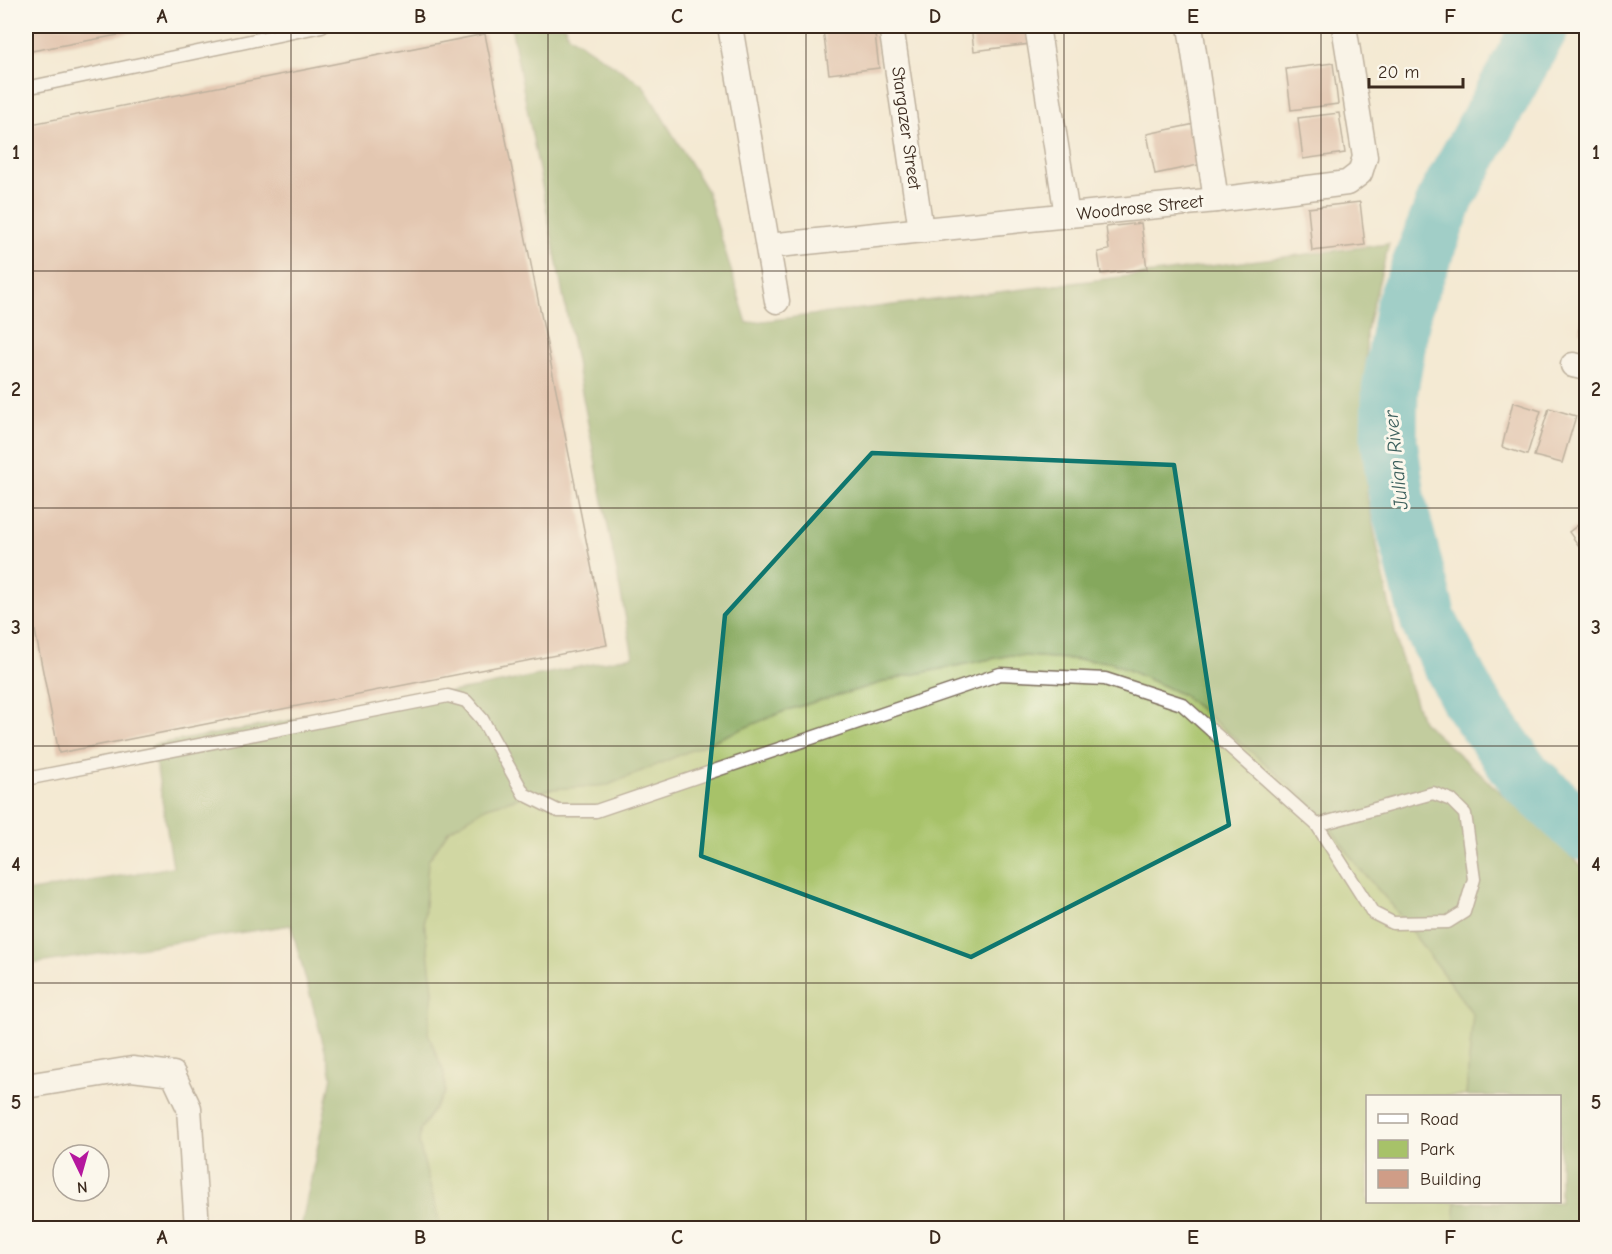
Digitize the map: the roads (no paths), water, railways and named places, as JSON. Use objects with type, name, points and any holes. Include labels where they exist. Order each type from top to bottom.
[{"type":"street","points":[[730,26],[777,301]]},
{"type":"street","name":"Stargazer Street","points":[[891,26],[921,230]]},
{"type":"street","points":[[1037,26],[1067,215]]},
{"type":"street","points":[[1190,26],[1216,200]]},
{"type":"street","name":"Woodrose Street","points":[[768,246],[1216,200],[1347,183],[1360,173],[1365,157],[1344,26]]},
{"type":"street","points":[[26,1086],[132,1069],[173,1074],[189,1108],[197,1228]]},
{"type":"lane","points":[[26,88],[322,26]]},
{"type":"lane","points":[[26,779],[448,696],[466,701],[482,719],[524,794],[558,811],[596,810],[1000,674],[1105,679],[1182,704],[1317,825],[1373,913],[1393,923],[1448,922],[1464,912],[1474,879],[1465,814],[1451,800],[1432,793],[1317,825]]},
{"type":"waterway","name":"Julian River","points":[[1541,26],[1447,196],[1404,306],[1390,390],[1389,440],[1398,503],[1429,622],[1469,699],[1525,777],[1586,833]]}]
